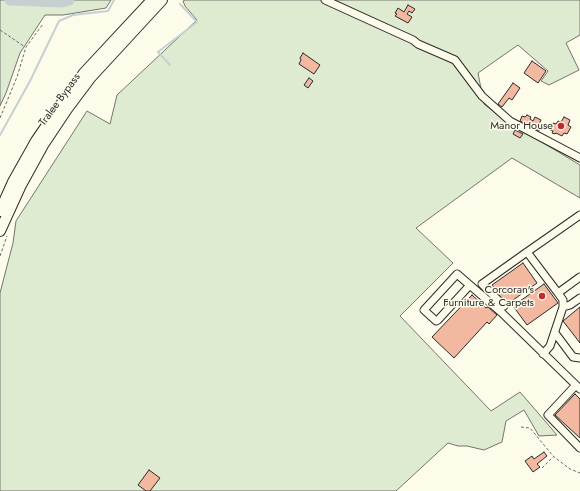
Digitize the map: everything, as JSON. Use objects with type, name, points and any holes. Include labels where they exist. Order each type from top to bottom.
[{"type":"highway","name":"Tralee Bypass","points":[[0,211],[12,182],[32,148],[62,103],[84,73],[152,0]]},
{"type":"highway","name":"Tralee Bypass","points":[[4,232],[21,185],[43,145],[70,104],[91,77],[162,0]]},
{"type":"lane","points":[[325,0],[455,60],[482,96],[510,121],[580,158]]},
{"type":"lane","points":[[504,306],[482,284],[580,215]]},
{"type":"lane","points":[[527,252],[563,300],[563,307],[555,333],[550,346],[543,354]]},
{"type":"lane","points":[[470,285],[438,320],[436,321],[424,310],[457,274],[470,285],[501,312],[578,387],[548,415],[580,448]]},
{"type":"lane","points":[[558,293],[580,277]]},
{"type":"lane","points":[[563,307],[570,305],[580,298]]},
{"type":"lane","points":[[555,333],[573,357],[580,358]]},
{"type":"path","points":[[0,118],[18,77],[26,47],[43,24]]},
{"type":"path","points":[[0,30],[26,47]]},
{"type":"path","points":[[0,256],[4,232]]},
{"type":"path","points":[[521,427],[530,428],[553,456],[570,469],[580,473]]},
{"type":"path","points":[[542,468],[553,456]]},
{"type":"green space","points":[[0,0],[111,0],[106,8],[63,15],[45,15],[20,53],[0,106]]},
{"type":"green space","points":[[580,0],[580,35],[566,43],[579,70],[549,85],[541,81],[548,71],[518,45],[478,73],[484,104],[502,118],[580,165],[580,198],[512,158],[416,228],[453,263],[400,316],[491,411],[520,392],[557,435],[539,436],[524,410],[506,421],[502,442],[484,450],[448,443],[396,491],[0,491],[0,293],[13,243],[16,221],[87,111],[110,124],[117,95],[197,20],[185,6],[183,1]]},
{"type":"building","points":[[408,5],[415,9],[412,13],[409,11],[407,14],[412,17],[408,23],[395,16],[397,14],[395,13],[398,8],[404,12]]},
{"type":"building","points":[[303,53],[320,65],[314,74],[299,64]]},
{"type":"building","points":[[532,61],[546,71],[538,83],[524,73]]},
{"type":"building","points":[[309,78],[313,81],[308,88],[304,85]]},
{"type":"building","points":[[513,83],[520,88],[512,100],[509,98],[502,107],[498,104]]},
{"type":"building","points":[[527,115],[531,117],[530,119],[533,121],[535,117],[541,120],[539,124],[542,126],[539,131],[520,121],[522,116],[525,117]]},
{"type":"building","name":"Manor House","points":[[564,117],[570,120],[568,125],[571,127],[567,134],[564,133],[562,136],[552,133],[553,131],[550,130],[553,123],[556,124],[558,121],[561,122]]},
{"type":"building","points":[[515,130],[523,134],[520,138],[513,134]]},
{"type":"building","points":[[523,263],[537,283],[506,305],[492,285]]},
{"type":"building","points":[[544,284],[558,303],[527,325],[513,306]]},
{"type":"building","points":[[472,295],[486,308],[488,307],[497,315],[489,324],[487,322],[454,358],[432,337]]},
{"type":"building","points":[[580,307],[580,343],[563,321]]},
{"type":"building","points":[[575,394],[580,399],[580,438],[555,415]]},
{"type":"building","points":[[544,452],[547,456],[537,464],[540,467],[533,472],[525,461],[532,456],[534,459]]},
{"type":"building","points":[[149,470],[160,478],[150,491],[146,491],[138,485]]},
{"type":"waterway","points":[[10,0],[62,2],[69,0]]},
{"type":"waterway","points":[[0,135],[30,81],[59,21],[73,15],[108,11],[114,0]]},
{"type":"waterway","points":[[170,65],[158,52],[197,22],[180,4]]},
{"type":"place","name":"Manor House","points":[[561,126]]},
{"type":"place","name":"Corcoran's Furniture & Carpets","points":[[542,296]]}]
